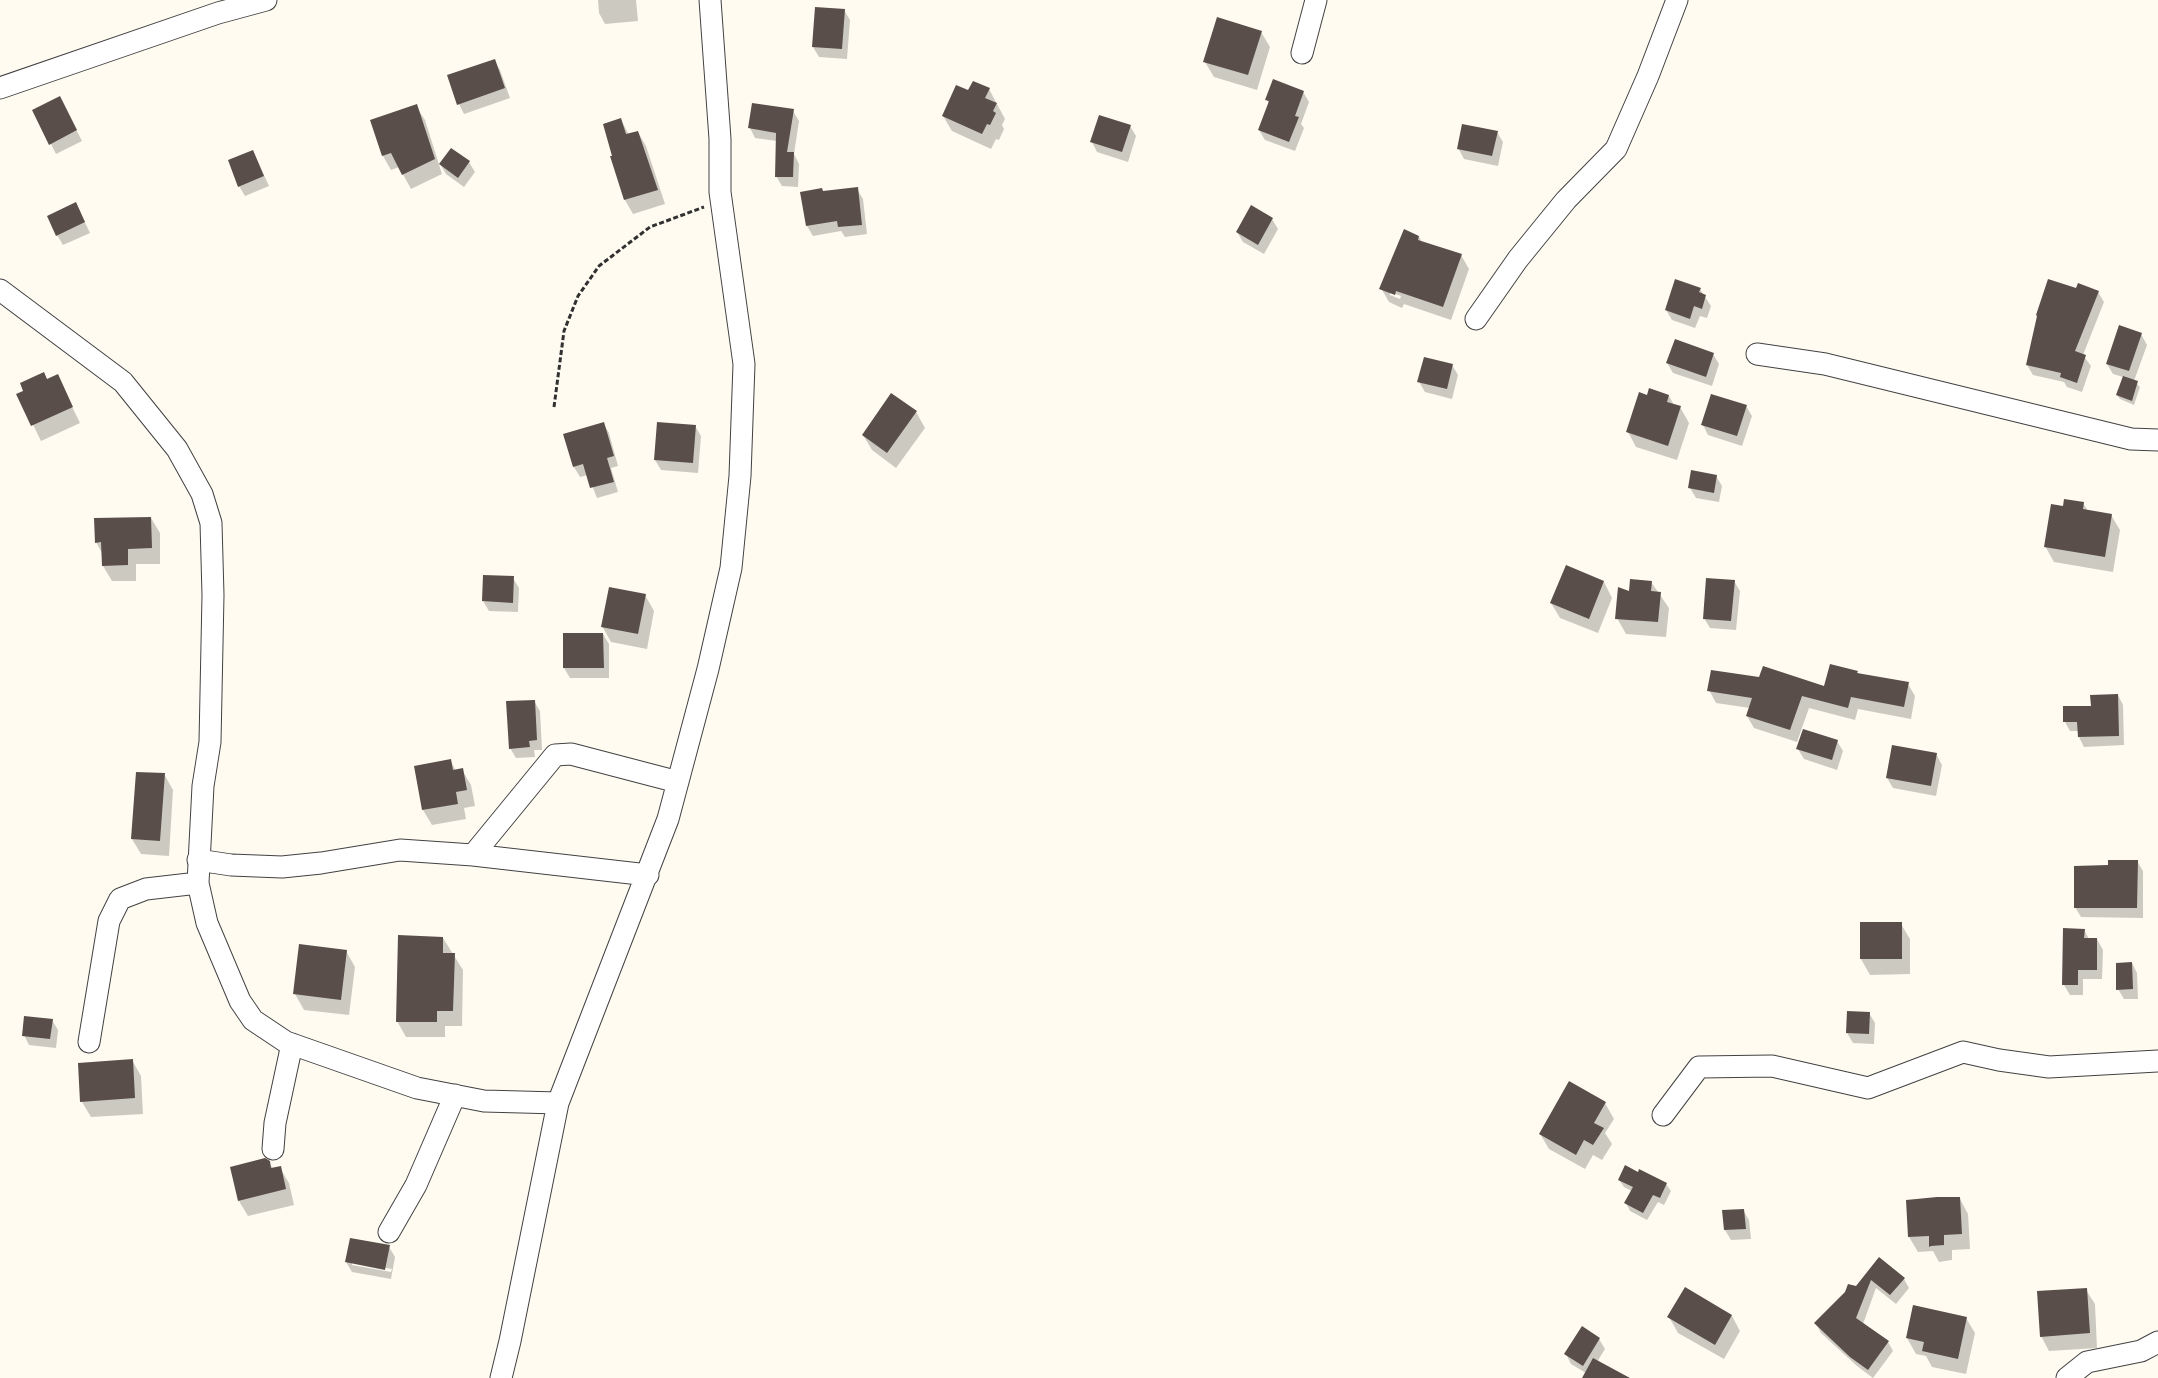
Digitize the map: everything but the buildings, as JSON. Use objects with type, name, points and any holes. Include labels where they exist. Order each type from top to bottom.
[{"type":"street","points":[[0,88],[218,13],[266,0]]},
{"type":"street","points":[[501,1378],[558,1103],[668,819],[708,669],[730,568],[740,476],[744,364],[721,201],[720,139],[710,0]]},
{"type":"street","points":[[1302,53],[1316,0]]},
{"type":"street","points":[[1476,319],[1518,259],[1566,200],[1616,149],[1648,76],[1677,0]]},
{"type":"street","points":[[0,290],[122,382],[177,449],[202,494],[211,523],[213,595],[210,742],[203,786],[198,883],[207,923],[240,1001],[253,1020],[292,1044],[417,1088],[484,1101],[558,1103]]},
{"type":"street","points":[[1757,354],[1825,364],[2131,439],[2158,440]]},
{"type":"street","points":[[473,855],[555,755],[571,754],[678,782]]},
{"type":"street","points":[[198,860],[231,865],[282,867],[321,863],[400,850],[473,855],[648,874]]},
{"type":"street","points":[[88,1042],[109,921],[120,900],[146,889],[198,883]]},
{"type":"street","points":[[273,1148],[275,1123],[292,1044]]},
{"type":"street","points":[[1663,1115],[1699,1067],[1772,1066],[1868,1088],[1963,1052],[1999,1060],[2049,1067],[2158,1061]]},
{"type":"street","points":[[389,1232],[416,1185],[455,1095]]},
{"type":"street","points":[[2067,1378],[2087,1362],[2141,1351],[2158,1342]]},
{"type":"path","points":[[554,407],[564,331],[578,296],[599,266],[650,227],[721,201]]}]
